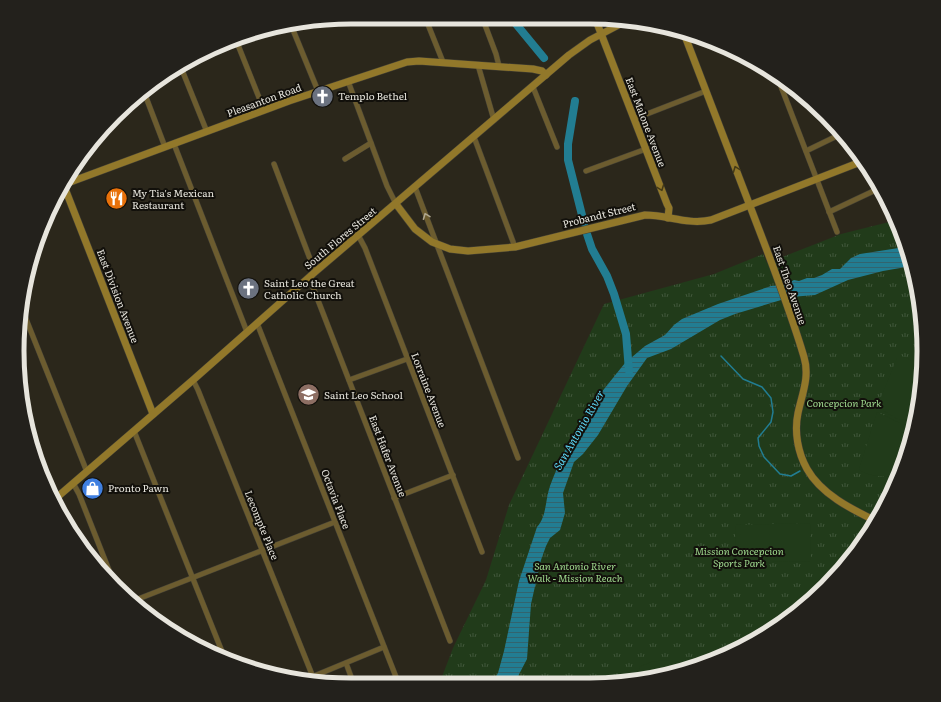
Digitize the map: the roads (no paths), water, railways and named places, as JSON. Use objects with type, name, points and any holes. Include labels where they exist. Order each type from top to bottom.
[{"type":"main road","name":"East Malone Avenue","points":[[597,24],[667,204],[668,218]]},
{"type":"main road","name":"South Flores Street","points":[[58,496],[358,235],[415,188],[575,50],[617,26]]},
{"type":"main road","name":"East Theo Avenue","points":[[686,38],[772,264],[804,357],[807,372],[797,423],[798,444],[802,457],[807,469],[824,491],[871,518]]},
{"type":"main road","name":"Pleasanton Road","points":[[70,183],[264,110],[412,61],[533,69],[542,71],[546,75]]},
{"type":"main road","name":"Probandt Street","points":[[396,204],[415,229],[437,244],[450,249],[468,251],[515,247],[635,216],[652,215],[686,222],[711,220],[858,163]]},
{"type":"main road","name":"East Division Avenue","points":[[67,189],[153,414]]},
{"type":"street","points":[[428,24],[443,62]]},
{"type":"street","points":[[485,24],[499,66]]},
{"type":"street","points":[[293,29],[318,91]]},
{"type":"street","points":[[238,44],[264,110]]},
{"type":"street","points":[[478,65],[494,120]]},
{"type":"street","points":[[182,71],[207,132]]},
{"type":"street","points":[[348,81],[396,204]]},
{"type":"street","points":[[781,86],[837,232]]},
{"type":"street","points":[[533,87],[557,147]]},
{"type":"street","points":[[634,119],[706,91]]},
{"type":"street","points":[[146,97],[165,147]]},
{"type":"street","points":[[806,151],[837,136]]},
{"type":"street","points":[[474,137],[515,247]]},
{"type":"street","points":[[345,159],[372,143]]},
{"type":"street","points":[[174,144],[247,332]]},
{"type":"street","points":[[586,171],[646,149]]},
{"type":"street","name":"East Hafer Avenue","points":[[274,164],[349,380],[450,641]]},
{"type":"street","points":[[415,188],[518,458]]},
{"type":"street","points":[[829,212],[874,191]]},
{"type":"street","name":"Lorraine Avenue","points":[[358,235],[482,552]]},
{"type":"street","points":[[26,319],[87,472]]},
{"type":"street","name":"Octavia Place","points":[[257,323],[396,678]]},
{"type":"street","points":[[349,380],[407,358]]},
{"type":"street","name":"Lecompte Place","points":[[193,380],[312,675]]},
{"type":"street","points":[[134,431],[222,651]]},
{"type":"street","points":[[394,498],[453,475]]},
{"type":"street","points":[[73,483],[79,494],[110,572]]},
{"type":"street","points":[[138,599],[335,522]]},
{"type":"street","points":[[316,676],[384,647]]},
{"type":"street","points":[[346,663],[352,678]]},
{"type":"water","name":"San Antonio River","points":[[901,248],[906,267],[848,280],[815,295],[791,297],[735,314],[720,320],[671,349],[647,358],[627,386],[598,435],[583,454],[574,462],[563,493],[565,513],[560,530],[550,538],[541,560],[531,604],[527,659],[517,678],[495,678],[504,651],[519,581],[537,527],[543,518],[548,491],[556,471],[567,446],[570,445],[592,404],[625,363],[645,346],[665,335],[682,319],[718,304],[771,286],[785,285],[794,280],[799,281],[807,278],[814,278],[832,269],[840,269],[851,258],[860,254]]},
{"type":"waterway","points":[[516,24],[544,58]]},
{"type":"waterway","points":[[575,101],[568,144],[568,160],[584,223]]},
{"type":"waterway","points":[[587,234],[592,249],[607,276],[614,294],[626,334],[629,371]]},
{"type":"waterway","points":[[721,356],[743,379],[762,387],[771,398],[773,412],[771,422],[758,438],[759,446],[764,457],[780,474],[791,476],[800,471]]},
{"type":"place","name":"Templo Bethel","points":[[323,96]]},
{"type":"place","name":"My Tia's Mexican Restaurant","points":[[117,199]]},
{"type":"place","name":"Saint Leo the Great Catholic Church","points":[[248,289]]},
{"type":"place","name":"Saint Leo School","points":[[308,395]]},
{"type":"place","name":"Pronto Pawn","points":[[92,488]]},
{"type":"park label","name":"Concepcion Park","points":[[844,403]]},
{"type":"park label","name":"Mission Concepcion Sports Park","points":[[739,556]]},
{"type":"park label","name":"San Antonio River Walk - Mission Reach","points":[[575,572]]}]
